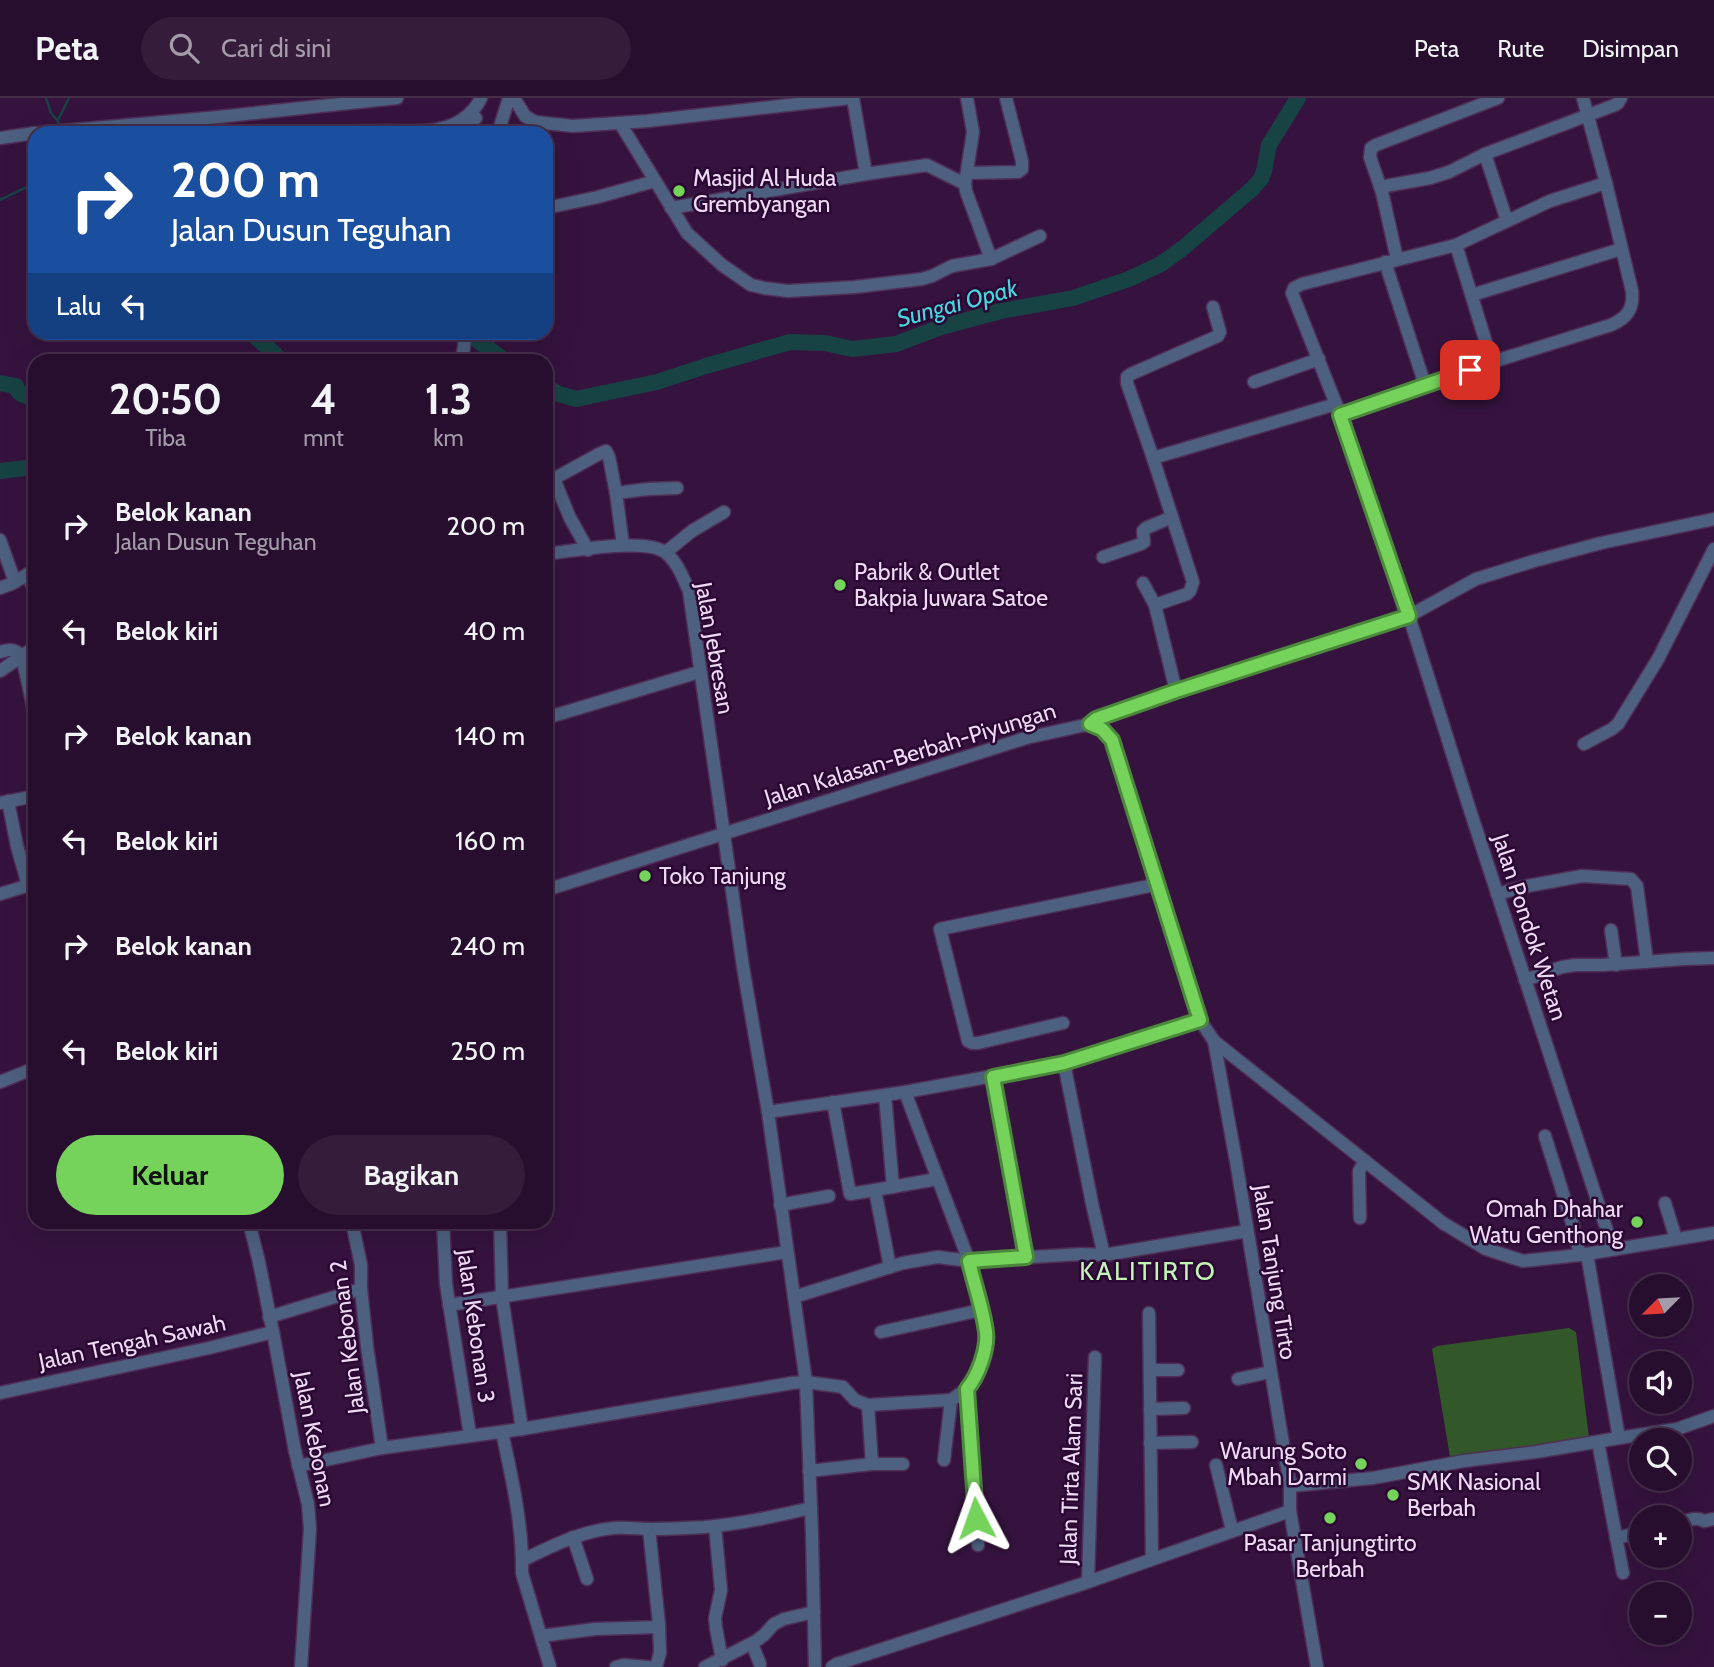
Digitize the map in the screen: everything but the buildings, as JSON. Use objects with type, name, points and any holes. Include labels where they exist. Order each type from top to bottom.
[{"type":"street","points":[[124,126],[397,98]]},
{"type":"street","points":[[450,126],[466,117],[481,98]]},
{"type":"street","points":[[467,126],[481,113],[487,98]]},
{"type":"street","points":[[511,98],[525,116],[535,122],[573,126],[852,98],[866,174]]},
{"type":"street","points":[[501,126],[511,98]]},
{"type":"street","points":[[967,98],[972,132],[966,179],[969,201],[988,251]]},
{"type":"street","points":[[671,208],[927,165],[966,179],[1018,172],[1023,169],[1022,161],[1006,98]]},
{"type":"street","points":[[1425,385],[1391,260],[1380,187],[1370,157],[1371,148],[1498,98]]},
{"type":"street","points":[[1153,458],[1425,385],[1611,325],[1624,318],[1630,311],[1633,299],[1583,98]]},
{"type":"street","points":[[1380,187],[1440,175],[1485,155],[1588,117],[1618,103],[1621,98]]},
{"type":"street","points":[[620,123],[687,233],[722,265],[751,285],[788,291],[855,287],[932,276],[988,251],[1040,236]]},
{"type":"street","points":[[0,138],[28,135]]},
{"type":"street","points":[[1485,155],[1507,221]]},
{"type":"street","points":[[553,207],[655,181]]},
{"type":"street","points":[[1391,260],[1456,245],[1550,201],[1606,183]]},
{"type":"street","points":[[1456,245],[1492,362]]},
{"type":"street","points":[[1472,295],[1621,249]]},
{"type":"street","name":"Jalan Pondok Wetan","points":[[1391,260],[1303,284],[1294,288],[1293,299],[1338,410],[1409,616],[1613,1249]]},
{"type":"street","points":[[1155,605],[1187,594],[1192,579],[1127,377],[1218,336],[1220,332],[1213,307]]},
{"type":"street","points":[[1254,382],[1319,359]]},
{"type":"street","points":[[553,479],[606,452],[616,494],[623,545]]},
{"type":"street","points":[[553,487],[587,550]]},
{"type":"street","points":[[616,494],[677,488]]},
{"type":"street","points":[[553,553],[623,545],[655,548],[666,552],[692,531],[724,512]]},
{"type":"street","points":[[1103,557],[1141,544],[1144,542],[1143,531],[1146,528],[1172,517]]},
{"type":"street","points":[[1090,724],[1096,719],[1176,691],[1409,616],[1476,579],[1601,543],[1714,519]]},
{"type":"street","points":[[0,540],[5,587],[28,574]]},
{"type":"street","points":[[1584,744],[1618,724],[1658,659],[1714,549]]},
{"type":"street","name":"Jalan Jebresan","points":[[666,552],[680,570],[689,591],[806,1382],[815,1667]]},
{"type":"street","points":[[1143,583],[1155,605],[1176,691]]},
{"type":"street","points":[[0,652],[14,650],[22,656],[28,684]]},
{"type":"street","points":[[0,671],[28,652]]},
{"type":"street","points":[[553,716],[699,672]]},
{"type":"street","name":"Jalan Kalasan-Berbah-Piyungan","points":[[553,888],[1026,738],[1090,724],[1102,729],[1112,740],[1200,1020],[1214,1041],[1443,1223],[1486,1249],[1523,1261],[1714,1233]]},
{"type":"street","points":[[28,797],[4,802],[28,876]]},
{"type":"street","points":[[1497,894],[1582,876],[1631,879],[1637,886],[1647,962]]},
{"type":"street","points":[[1063,1023],[978,1043],[968,1041],[940,929],[1158,884]]},
{"type":"street","points":[[0,894],[28,885]]},
{"type":"street","points":[[1611,930],[1616,965]]},
{"type":"street","points":[[1525,980],[1575,965],[1714,958]]},
{"type":"street","points":[[768,1112],[905,1092],[1064,1063],[1200,1020]]},
{"type":"street","name":"Jalan Tanjung Tirto","points":[[1214,1041],[1290,1486],[1290,1511],[1317,1667]]},
{"type":"street","points":[[1219,1066],[1235,1058]]},
{"type":"street","points":[[1064,1063],[1104,1255]]},
{"type":"street","points":[[0,1082],[28,1071]]},
{"type":"street","points":[[993,1077],[1026,1257]]},
{"type":"street","points":[[298,1466],[382,1448],[522,1429],[806,1382],[843,1387],[855,1400],[868,1405],[951,1400],[967,1389],[976,1378],[986,1348],[986,1333],[969,1261],[905,1092]]},
{"type":"street","points":[[885,1095],[893,1187]]},
{"type":"street","points":[[833,1102],[850,1194],[937,1178]]},
{"type":"street","points":[[1545,1136],[1584,1254],[1619,1438]]},
{"type":"street","points":[[1360,1218],[1359,1171],[1365,1161]]},
{"type":"street","points":[[876,1190],[890,1266]]},
{"type":"street","points":[[780,1205],[829,1196]]},
{"type":"street","points":[[1665,1203],[1676,1239]]},
{"type":"street","name":"Jalan Kebonan","points":[[251,1229],[273,1332],[285,1406],[308,1504],[310,1529],[301,1667]]},
{"type":"street","name":"Jalan Kebonan 2","points":[[353,1229],[361,1265],[367,1346],[382,1448]]},
{"type":"street","name":"Jalan Kebonan 3","points":[[443,1229],[449,1305],[470,1435]]},
{"type":"street","points":[[500,1229],[502,1297],[522,1429]]},
{"type":"street","points":[[794,1297],[890,1266],[938,1257],[969,1261],[1104,1255],[1247,1231]]},
{"type":"street","points":[[449,1305],[787,1252]]},
{"type":"street","points":[[269,1317],[361,1289]]},
{"type":"street","points":[[881,1332],[981,1310]]},
{"type":"street","points":[[1149,1313],[1152,1559]]},
{"type":"street","name":"Jalan Tengah Sawah","points":[[0,1393],[273,1332]]},
{"type":"street","name":"Jalan Tirta Alam Sari","points":[[1088,1582],[1095,1357]]},
{"type":"street","points":[[1150,1370],[1178,1370]]},
{"type":"street","points":[[1238,1379],[1270,1372]]},
{"type":"street","points":[[967,1389],[978,1545]]},
{"type":"street","points":[[944,1460],[951,1400]]},
{"type":"street","points":[[868,1405],[873,1464]]},
{"type":"street","points":[[1150,1409],[1184,1408]]},
{"type":"street","points":[[1290,1486],[1373,1478],[1464,1461],[1677,1429],[1714,1416]]},
{"type":"street","points":[[502,1432],[511,1473],[523,1560],[522,1573],[550,1667]]},
{"type":"street","points":[[1150,1443],[1192,1442]]},
{"type":"street","points":[[1598,1442],[1623,1573]]},
{"type":"street","points":[[809,1471],[873,1464],[903,1464]]},
{"type":"street","points":[[1216,1465],[1232,1530]]},
{"type":"street","points":[[523,1560],[573,1537],[612,1528],[715,1526],[811,1508]]},
{"type":"street","points":[[815,1647],[821,1657],[835,1666],[1290,1511]]},
{"type":"street","points":[[1692,1519],[1704,1521],[1714,1518]]},
{"type":"street","points":[[715,1526],[721,1590],[715,1618],[722,1660]]},
{"type":"street","points":[[649,1529],[659,1627],[660,1653],[656,1667]]},
{"type":"street","points":[[1616,1538],[1629,1535]]},
{"type":"street","points":[[573,1537],[587,1579]]},
{"type":"street","points":[[705,1667],[752,1644],[774,1624],[814,1612]]},
{"type":"street","points":[[541,1636],[595,1629],[659,1627]]},
{"type":"street","points":[[752,1644],[760,1664]]},
{"type":"street","points":[[616,1667],[648,1667]]},
{"type":"green space","points":[[1569,1328],[1576,1332],[1589,1438],[1450,1457],[1432,1349],[1437,1346]]},
{"type":"waterway","points":[[46,98],[59,126]]},
{"type":"waterway","points":[[58,120],[69,98]]},
{"type":"waterway","name":"Sungai Opak","points":[[553,391],[576,399],[657,382],[790,342],[825,343],[852,349],[896,344],[941,327],[1001,311],[1073,298],[1129,279],[1161,264],[1183,248],[1252,189],[1261,179],[1269,145],[1298,98]]},
{"type":"waterway","points":[[0,200],[28,186]]},
{"type":"waterway","name":"Sungai Opak","points":[[259,340],[275,354]]},
{"type":"waterway","name":"Sungai Opak","points":[[477,340],[496,354]]},
{"type":"waterway","name":"Sungai Opak","points":[[0,383],[16,386],[19,392],[28,397]]},
{"type":"waterway","points":[[0,471],[28,468]]},
{"type":"place","name":"Masjid Al Huda Grembyangan","points":[[679,191]]},
{"type":"place","name":"Pabrik & Outlet Bakpia Juwara Satoe","points":[[840,585]]},
{"type":"place","name":"Toko Tanjung","points":[[645,876]]},
{"type":"place","name":"Omah Dhahar Watu Genthong","points":[[1637,1222]]},
{"type":"place","name":"Warung Soto Mbah Darmi","points":[[1361,1464]]},
{"type":"place","name":"SMK Nasional Berbah","points":[[1393,1495]]},
{"type":"place","name":"Pasar Tanjungtirto Berbah","points":[[1330,1518]]},
{"type":"district","name":"KALITIRTO","points":[[1148,1271]]},
{"type":"route","points":[[976,1518],[967,1389],[976,1378],[986,1348],[986,1333],[969,1261],[1026,1257],[993,1077],[1064,1063],[1200,1020],[1112,740],[1102,729],[1090,724],[1096,719],[1176,691],[1409,616],[1340,415],[1470,370]]}]
